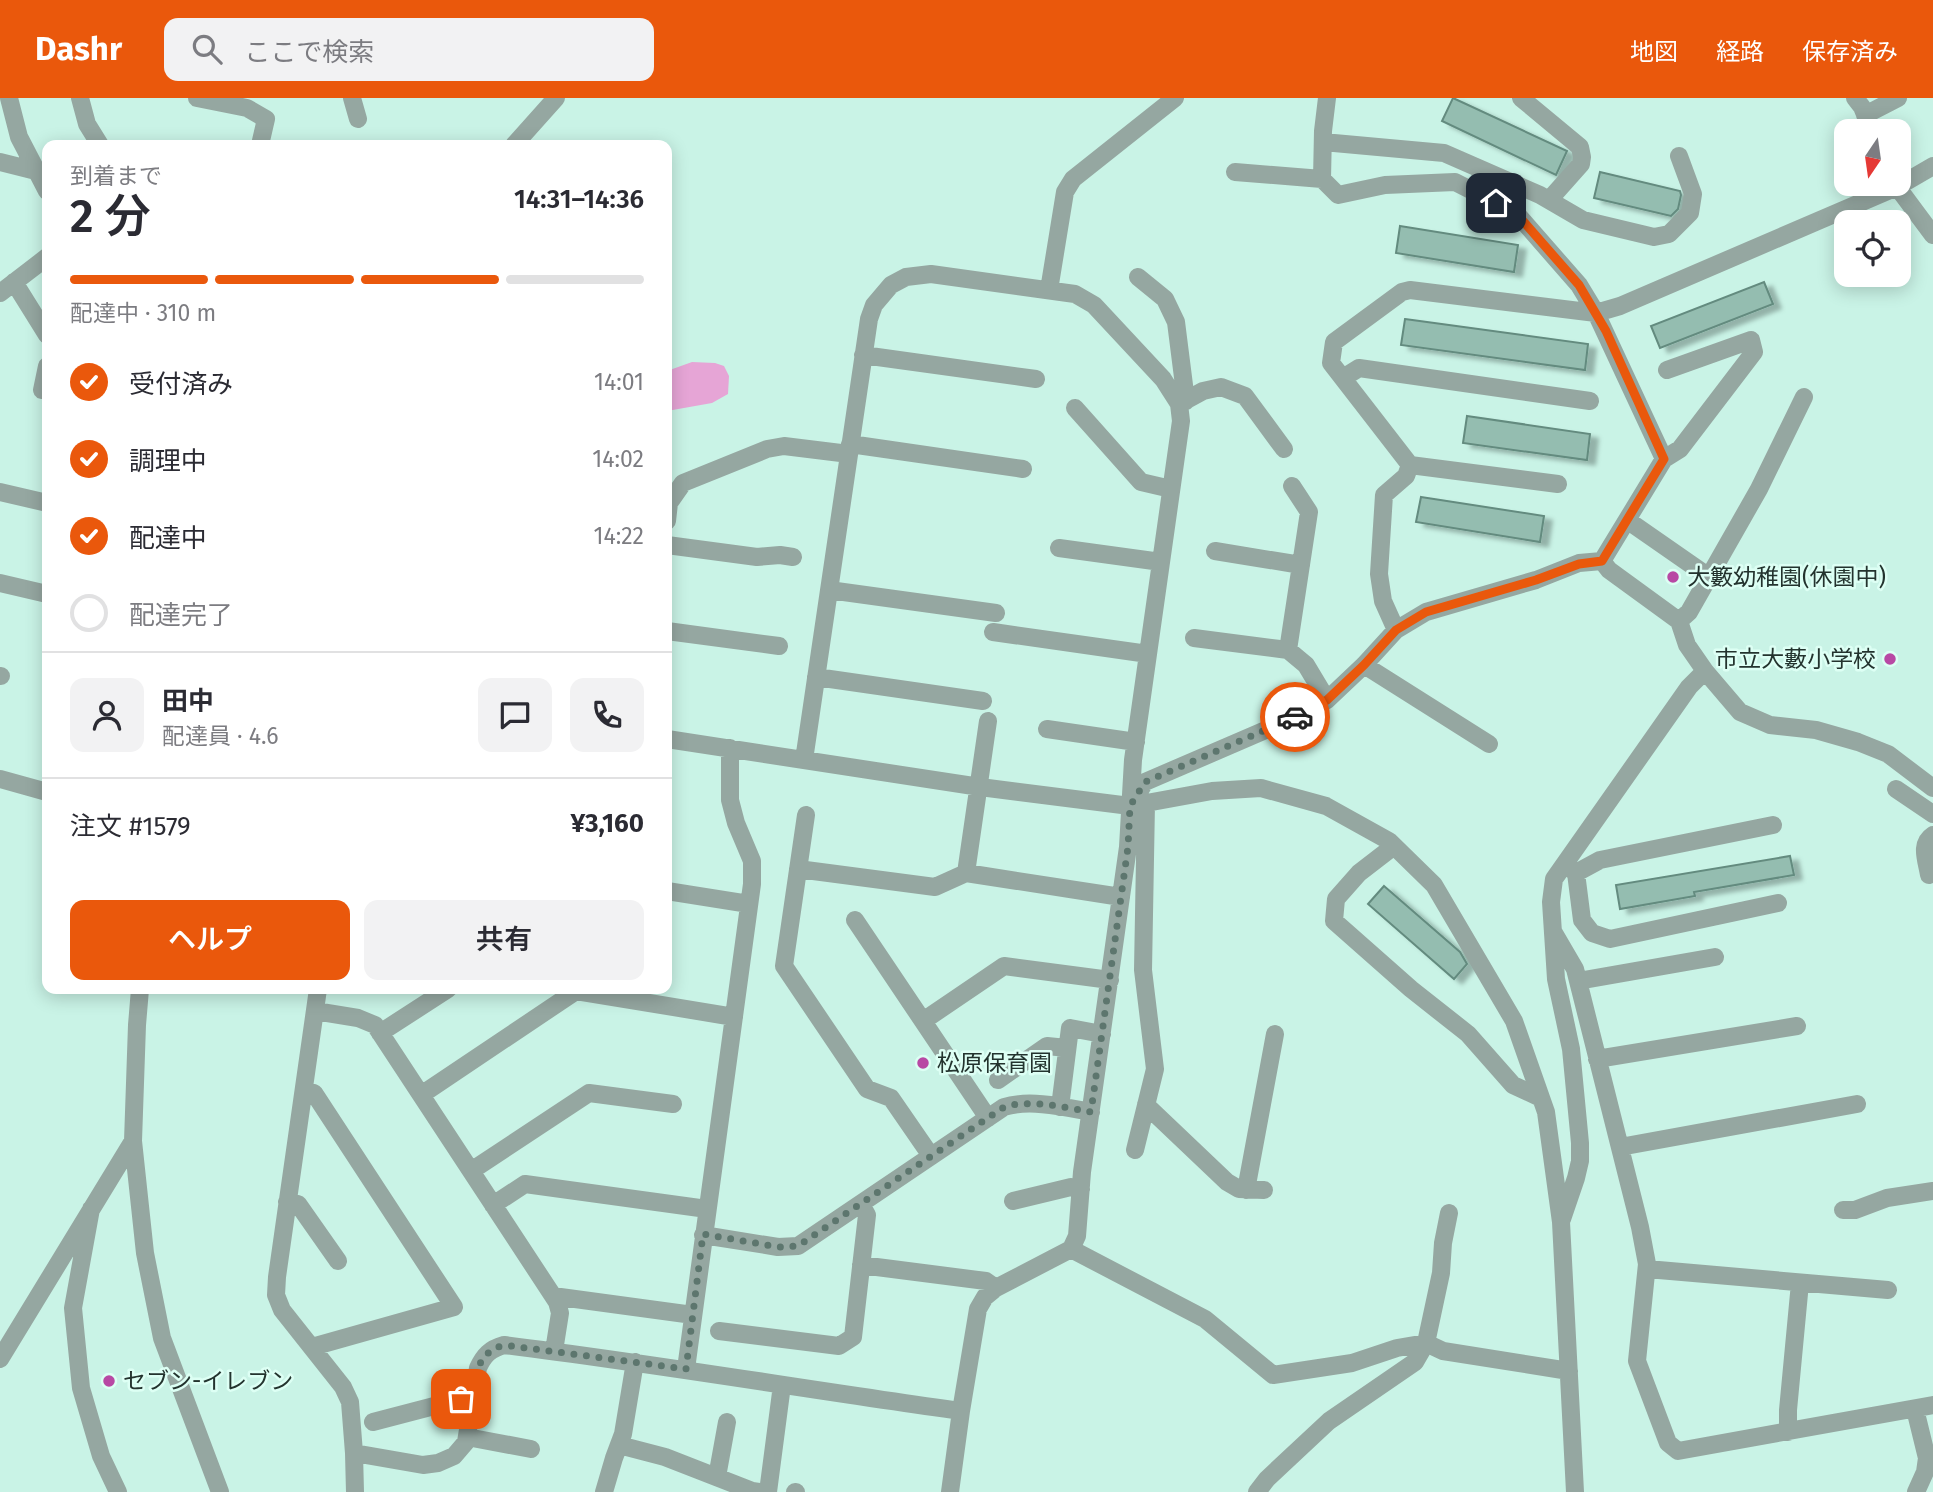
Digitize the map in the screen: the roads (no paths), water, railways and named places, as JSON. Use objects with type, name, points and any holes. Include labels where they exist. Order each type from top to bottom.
[{"type":"street","points":[[9,98],[19,138],[42,182]]},
{"type":"street","points":[[80,98],[87,124],[97,140]]},
{"type":"street","points":[[197,98],[247,108],[266,119],[261,140]]},
{"type":"street","points":[[352,98],[358,119]]},
{"type":"street","points":[[518,140],[556,98]]},
{"type":"street","points":[[1049,290],[1065,192],[1073,179],[1175,98]]},
{"type":"street","points":[[1322,179],[1327,98]]},
{"type":"street","points":[[1521,98],[1580,147],[1581,164],[1549,200]]},
{"type":"street","points":[[1855,98],[1867,119]]},
{"type":"street","points":[[1874,119],[1898,98]]},
{"type":"street","points":[[1323,142],[1444,153],[1549,200],[1583,220],[1654,237],[1669,234],[1690,213],[1693,194],[1679,156]]},
{"type":"street","points":[[0,162],[36,171]]},
{"type":"street","points":[[1911,177],[1933,166]]},
{"type":"street","points":[[1235,172],[1322,179],[1338,195],[1385,184],[1455,182],[1516,213],[1579,285],[1596,313],[1664,459]]},
{"type":"street","points":[[1558,484],[1410,464],[1331,363],[1334,342],[1402,292],[1410,290],[1596,313],[1620,306],[1871,196]]},
{"type":"street","points":[[1904,196],[1933,235]]},
{"type":"street","points":[[42,261],[7,288],[42,329]]},
{"type":"street","points":[[804,760],[869,319],[874,305],[891,285],[906,277],[931,274],[1075,293],[1094,305],[1183,402]]},
{"type":"street","points":[[1135,1150],[1155,1069],[1143,970],[1136,742],[1183,402],[1176,322],[1165,299],[1138,277]]},
{"type":"street","points":[[1602,561],[1664,459],[1680,449],[1754,352],[1751,340],[1667,370]]},
{"type":"street","points":[[863,355],[1036,379]]},
{"type":"street","points":[[1343,379],[1359,368],[1590,401]]},
{"type":"street","points":[[1183,402],[1203,391],[1221,387],[1245,396],[1284,449]]},
{"type":"street","points":[[1679,621],[1689,612],[1759,489],[1804,397]]},
{"type":"street","points":[[1075,408],[1141,482],[1171,489]]},
{"type":"street","points":[[672,499],[683,484],[767,449],[784,446],[849,449],[1023,469]]},
{"type":"street","points":[[1396,630],[1383,601],[1379,574],[1384,495],[1406,475],[1410,464]]},
{"type":"street","points":[[1288,650],[1309,512],[1292,486]]},
{"type":"street","points":[[0,492],[42,502]]},
{"type":"street","points":[[1627,520],[1709,576]]},
{"type":"street","points":[[672,546],[757,557],[793,557]]},
{"type":"street","points":[[1059,548],[1161,562]]},
{"type":"street","points":[[1215,551],[1301,565]]},
{"type":"street","points":[[950,1492],[978,1310],[985,1297],[996,1288],[1072,1249],[1077,1236],[1091,1112],[1128,847],[1145,782],[1305,713],[1327,700],[1396,630],[1426,612],[1536,580],[1579,564],[1602,561]]},
{"type":"street","points":[[1602,561],[1609,570],[1679,621],[1687,645],[1740,712],[1770,724],[1815,730],[1858,742],[1888,754],[1933,788]]},
{"type":"street","points":[[0,583],[42,593]]},
{"type":"street","points":[[829,590],[996,613]]},
{"type":"street","points":[[672,632],[779,646]]},
{"type":"street","points":[[993,632],[1148,654]]},
{"type":"street","points":[[1194,638],[1288,650],[1306,665],[1327,700]]},
{"type":"street","points":[[1364,665],[1489,744]]},
{"type":"street","points":[[1705,671],[1689,687],[1571,868],[1582,920],[1592,933],[1610,939],[1778,903]]},
{"type":"street","points":[[816,677],[983,701]]},
{"type":"street","points":[[966,873],[988,721]]},
{"type":"street","points":[[1047,729],[1136,742]]},
{"type":"street","points":[[672,740],[980,787],[1138,805],[1212,791],[1261,788],[1326,807],[1389,841],[1434,885],[1514,1021],[1546,1112],[1561,1222],[1575,1492]]},
{"type":"street","points":[[686,1369],[752,884],[752,861],[730,800],[730,748]]},
{"type":"street","points":[[0,779],[42,791]]},
{"type":"street","points":[[1896,789],[1933,814]]},
{"type":"street","points":[[806,815],[784,966],[867,1089],[891,1098],[931,1156]]},
{"type":"street","points":[[1561,1222],[1576,1178],[1580,1143],[1571,1049],[1556,979],[1551,902],[1555,879],[1571,868],[1600,860],[1773,825]]},
{"type":"street","points":[[1929,874],[1924,844],[1927,838],[1933,835]]},
{"type":"street","points":[[1394,846],[1359,873],[1336,899],[1334,921],[1411,989],[1468,1034],[1513,1085],[1541,1098]]},
{"type":"street","points":[[798,869],[936,887],[966,873],[1121,897]]},
{"type":"street","points":[[672,892],[750,904]]},
{"type":"street","points":[[855,920],[988,1118]]},
{"type":"street","points":[[1554,933],[1575,969],[1640,1227],[1647,1269],[1637,1361],[1668,1443],[1678,1451],[1933,1405]]},
{"type":"street","points":[[1578,981],[1715,957]]},
{"type":"street","points":[[923,1021],[1004,966],[1110,980]]},
{"type":"street","points":[[139,994],[133,1141],[145,1253],[162,1338],[220,1492]]},
{"type":"street","points":[[317,994],[276,1277],[276,1295],[282,1310],[343,1387],[350,1402],[355,1492]]},
{"type":"street","points":[[380,1033],[440,994]]},
{"type":"street","points":[[421,1095],[572,994]]},
{"type":"street","points":[[594,994],[734,1017]]},
{"type":"street","points":[[315,1011],[358,1018],[375,1024],[553,1296],[559,1313],[554,1351]]},
{"type":"street","points":[[1598,1059],[1797,1026]]},
{"type":"street","points":[[1060,1107],[1070,1028],[1102,1034]]},
{"type":"street","points":[[1146,1105],[1227,1182],[1239,1189],[1255,1190],[1275,1034]]},
{"type":"street","points":[[998,1080],[1047,1046],[1068,1048]]},
{"type":"street","points":[[303,1090],[314,1093],[453,1307],[312,1348]]},
{"type":"street","points":[[471,1171],[589,1093],[673,1104]]},
{"type":"street","points":[[703,1234],[778,1247],[798,1246],[1004,1107],[1016,1103],[1091,1112]]},
{"type":"street","points":[[1620,1147],[1857,1104]]},
{"type":"street","points":[[0,1359],[133,1141]]},
{"type":"street","points":[[493,1205],[525,1184],[707,1209]]},
{"type":"street","points":[[1013,1201],[1071,1187],[1081,1189]]},
{"type":"street","points":[[1843,1210],[1855,1210],[1886,1198],[1933,1191]]},
{"type":"street","points":[[287,1202],[298,1204],[338,1261]]},
{"type":"street","points":[[719,1331],[839,1346],[853,1337],[867,1215],[861,1204]]},
{"type":"street","points":[[91,1209],[73,1308],[81,1388],[101,1456],[117,1492]]},
{"type":"street","points":[[1257,1492],[1329,1420],[1415,1362],[1426,1343],[1441,1273],[1449,1213]]},
{"type":"street","points":[[1072,1249],[1205,1319],[1273,1375],[1352,1363],[1397,1348],[1426,1343],[1443,1351],[1569,1371]]},
{"type":"street","points":[[861,1265],[986,1281],[996,1288]]},
{"type":"street","points":[[1647,1269],[1888,1290]]},
{"type":"street","points":[[1788,1432],[1800,1283]]},
{"type":"street","points":[[553,1296],[693,1315]]},
{"type":"street","points":[[354,1453],[423,1465],[438,1463],[454,1456],[466,1442],[478,1368],[493,1348],[504,1345],[686,1369],[961,1412]]},
{"type":"street","points":[[604,1492],[623,1434],[635,1362]]},
{"type":"street","points":[[768,1492],[782,1385]]},
{"type":"street","points":[[373,1422],[461,1399],[472,1401]]},
{"type":"street","points":[[1915,1409],[1930,1457],[1916,1492]]},
{"type":"street","points":[[717,1477],[727,1422]]},
{"type":"street","points":[[467,1437],[531,1449]]},
{"type":"street","points":[[619,1445],[665,1457],[759,1492]]},
{"type":"place","name":"大籔幼稚園(休園中)","points":[[1673,577]]},
{"type":"place","name":"市立大藪小学校","points":[[1890,659]]},
{"type":"place","name":"松原保育園","points":[[923,1063]]},
{"type":"place","name":"セブン-イレブン","points":[[109,1381]]}]
